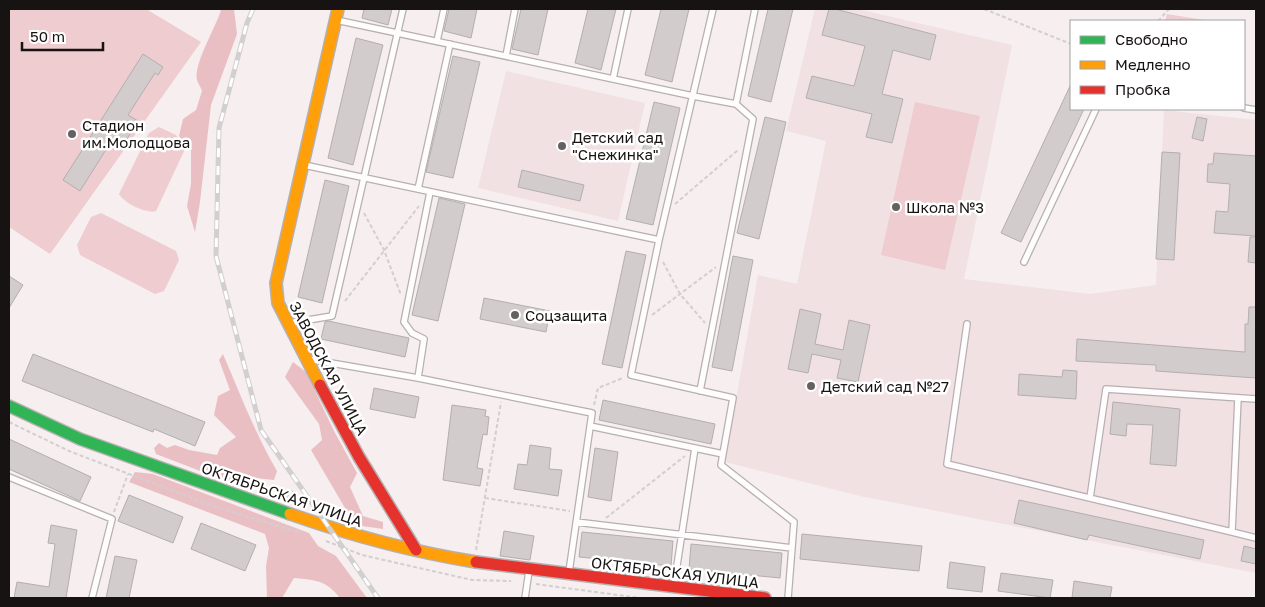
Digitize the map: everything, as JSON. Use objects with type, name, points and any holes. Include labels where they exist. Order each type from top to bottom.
[{"type":"main road","name":"ЗАВОДСКАЯ УЛИЦА","points":[[336,14],[276,283],[278,303],[359,457],[416,550]]},
{"type":"main road","name":"ОКТЯБРЬСКАЯ УЛИЦА","points":[[9,406],[80,439],[329,528],[416,550],[474,562],[763,598]]},
{"type":"lane","points":[[288,324],[332,316],[403,9]]},
{"type":"lane","points":[[437,41],[444,9]]},
{"type":"lane","points":[[506,56],[515,9]]},
{"type":"lane","points":[[613,79],[628,9]]},
{"type":"lane","points":[[713,9],[659,240],[631,375],[733,398],[721,465],[794,522],[788,598]]},
{"type":"lane","points":[[736,104],[755,9]]},
{"type":"lane","points":[[336,14],[397,33],[736,104],[753,118],[700,391]]},
{"type":"lane","points":[[418,189],[450,44]]},
{"type":"lane","points":[[1024,262],[1096,110]]},
{"type":"lane","points":[[302,165],[659,240]]},
{"type":"lane","points":[[418,378],[424,339],[412,333],[404,322],[430,192]]},
{"type":"lane","points":[[967,324],[947,464],[1256,538]]},
{"type":"lane","points":[[306,359],[418,378],[592,413],[569,574]]},
{"type":"lane","points":[[1090,498],[1106,389],[1256,399]]},
{"type":"lane","points":[[1232,532],[1238,398]]},
{"type":"lane","points":[[590,426],[723,454]]},
{"type":"lane","points":[[674,587],[695,448]]},
{"type":"lane","points":[[9,477],[112,519],[92,598]]},
{"type":"lane","points":[[576,522],[792,548]]},
{"type":"lane","points":[[525,598],[530,569]]},
{"type":"path","points":[[984,9],[1070,44]]},
{"type":"path","points":[[1159,20],[1169,9]]},
{"type":"path","points":[[666,213],[749,140]]},
{"type":"path","points":[[344,302],[430,192]]},
{"type":"path","points":[[358,203],[384,250],[406,309]]},
{"type":"path","points":[[657,250],[680,294],[712,331]]},
{"type":"path","points":[[642,322],[726,260]]},
{"type":"path","points":[[592,413],[598,388],[631,375]]},
{"type":"path","points":[[474,562],[502,395]]},
{"type":"path","points":[[597,525],[695,448]]},
{"type":"path","points":[[112,519],[128,474]]},
{"type":"path","points":[[485,498],[578,512]]},
{"type":"shaded area","name":"Стадион им.Молодцова","points":[[9,9],[146,9],[201,42],[50,254],[9,227]]},
{"type":"shaded area","points":[[218,9],[234,9],[237,34],[211,105],[195,232],[187,206],[191,184],[191,151],[179,136],[183,119],[196,110],[202,91],[197,80],[198,65],[221,10]]},
{"type":"shaded area","points":[[815,9],[858,9],[1012,45],[964,279],[1090,294],[1156,285],[1164,110],[1256,120],[1256,573],[860,496],[725,462],[758,275],[797,284],[826,141],[786,131]]},
{"type":"shaded area","points":[[1167,14],[1204,20],[1165,20]]},
{"type":"shaded area","name":"Детский сад \"Снежинка\"","points":[[506,71],[645,103],[618,221],[478,188]]},
{"type":"shaded area","points":[[915,102],[980,116],[945,270],[881,255]]},
{"type":"shaded area","points":[[159,127],[176,135],[185,149],[156,211],[152,212],[125,201],[119,194],[149,133]]},
{"type":"shaded area","points":[[101,213],[176,251],[179,260],[164,291],[155,294],[80,255],[77,245],[91,217]]},
{"type":"shaded area","points":[[223,354],[255,428],[277,471],[274,480],[255,478],[247,489],[156,454],[154,448],[159,443],[167,448],[175,445],[189,450],[217,455],[220,448],[236,437],[214,415],[218,396],[230,390],[219,360]]},
{"type":"shaded area","points":[[293,362],[306,372],[334,431],[357,473],[350,487],[363,516],[383,522],[383,529],[355,525],[311,450],[322,440],[319,424],[285,377]]},
{"type":"shaded area","points":[[135,472],[153,474],[309,533],[318,546],[336,556],[367,598],[340,598],[325,584],[308,579],[294,578],[282,598],[267,598],[266,566],[269,548],[265,534],[129,482]]},
{"type":"building","points":[[364,9],[392,9],[388,25],[362,18]]},
{"type":"building","points":[[449,9],[477,9],[471,38],[444,31]]},
{"type":"building","points":[[521,9],[548,9],[538,55],[512,49]]},
{"type":"building","points":[[588,9],[616,9],[601,70],[575,63]]},
{"type":"building","points":[[661,9],[689,9],[672,82],[645,75]]},
{"type":"building","points":[[768,9],[793,9],[771,102],[748,96]]},
{"type":"building","points":[[829,9],[936,35],[930,60],[893,50],[882,94],[903,99],[892,143],[866,137],[872,114],[806,98],[812,76],[854,86],[865,46],[822,35]]},
{"type":"building","points":[[356,38],[383,45],[353,165],[328,158]]},
{"type":"building","points":[[143,54],[163,67],[158,75],[155,73],[128,115],[138,121],[122,147],[112,140],[80,191],[63,180]]},
{"type":"building","points":[[453,56],[480,62],[453,178],[426,172]]},
{"type":"building","points":[[1070,86],[1070,110],[1084,110],[1021,242],[1001,233]]},
{"type":"building","points":[[654,102],[680,108],[653,225],[626,219]]},
{"type":"building","points":[[765,117],[786,122],[759,239],[737,233]]},
{"type":"building","points":[[1197,117],[1207,119],[1203,141],[1192,138]]},
{"type":"building","points":[[1162,152],[1180,153],[1174,260],[1156,259]]},
{"type":"building","points":[[1214,153],[1256,156],[1256,236],[1214,233],[1216,211],[1228,212],[1230,184],[1207,182],[1208,164],[1213,164]]},
{"type":"building","points":[[522,170],[584,185],[580,201],[518,187]]},
{"type":"building","points":[[325,180],[349,186],[322,303],[298,297]]},
{"type":"building","points":[[439,198],[465,204],[438,321],[412,315]]},
{"type":"building","points":[[1250,237],[1256,237],[1256,263],[1248,262]]},
{"type":"building","points":[[626,251],[646,255],[622,368],[602,364]]},
{"type":"building","points":[[733,256],[753,260],[732,371],[712,367]]},
{"type":"building","points":[[9,276],[23,285],[9,308]]},
{"type":"building","name":"Соцзащита","points":[[484,298],[550,311],[546,332],[480,319]]},
{"type":"building","points":[[1249,307],[1256,307],[1256,378],[1156,371],[1156,365],[1076,361],[1077,339],[1245,352],[1245,324],[1248,324]]},
{"type":"building","points":[[800,309],[821,314],[815,344],[843,350],[849,320],[870,325],[858,382],[837,378],[841,360],[812,354],[808,373],[788,369]]},
{"type":"building","points":[[328,321],[409,338],[405,357],[321,339],[325,322]]},
{"type":"building","points":[[33,354],[205,422],[195,446],[154,429],[153,432],[22,381]]},
{"type":"building","points":[[1063,370],[1077,371],[1076,399],[1018,395],[1019,374],[1062,377]]},
{"type":"building","points":[[374,388],[419,397],[415,418],[370,409]]},
{"type":"building","points":[[603,400],[715,424],[711,444],[599,420]]},
{"type":"building","points":[[1113,402],[1180,409],[1176,466],[1150,464],[1153,425],[1127,424],[1126,436],[1110,434]]},
{"type":"building","points":[[452,405],[486,410],[485,416],[489,417],[487,435],[483,434],[477,468],[483,469],[480,486],[443,480]]},
{"type":"building","points":[[9,439],[91,477],[80,501],[9,469]]},
{"type":"building","points":[[530,445],[551,448],[549,469],[562,470],[558,496],[514,489],[518,464],[527,465]]},
{"type":"building","points":[[595,448],[618,452],[611,501],[588,497]]},
{"type":"building","points":[[287,490],[296,492],[293,500],[285,498]]},
{"type":"building","points":[[129,495],[183,517],[173,543],[118,521]]},
{"type":"building","points":[[1019,500],[1204,540],[1200,559],[1089,535],[1087,540],[1014,523]]},
{"type":"building","points":[[201,523],[256,545],[245,571],[191,549]]},
{"type":"building","points":[[51,525],[77,530],[66,598],[14,598],[17,582],[49,587],[55,544],[48,543]]},
{"type":"building","points":[[504,531],[534,536],[530,560],[500,556]]},
{"type":"building","points":[[582,532],[673,541],[671,566],[579,557]]},
{"type":"building","points":[[802,534],[922,546],[919,571],[800,559]]},
{"type":"building","points":[[691,544],[782,553],[780,578],[689,569]]},
{"type":"building","points":[[1244,546],[1256,549],[1256,564],[1241,561]]},
{"type":"building","points":[[115,556],[137,560],[129,598],[106,598]]},
{"type":"building","points":[[950,562],[985,567],[982,592],[947,588]]},
{"type":"building","points":[[1001,573],[1053,580],[1050,598],[998,591]]},
{"type":"building","points":[[1074,581],[1112,587],[1110,598],[1072,598]]},
{"type":"railway","points":[[253,9],[247,23],[219,128],[216,256],[261,430],[378,598]]},
{"type":"traffic: fast","points":[[9,406],[80,439],[290,514]]},
{"type":"traffic: slow","points":[[320,385],[278,303],[276,283],[338,9]]},
{"type":"traffic: slow","points":[[290,514],[382,542],[476,562]]},
{"type":"traffic: jam","points":[[320,385],[359,457],[416,550]]},
{"type":"traffic: jam","points":[[476,562],[765,598]]},
{"type":"place","name":"Стадион им.Молодцова","points":[[72,134]]},
{"type":"place","name":"Детский сад \"Снежинка\"","points":[[562,146]]},
{"type":"place","name":"Школа №3","points":[[896,207]]},
{"type":"place","name":"Соцзащита","points":[[515,315]]},
{"type":"place","name":"Детский сад №27","points":[[811,386]]}]
